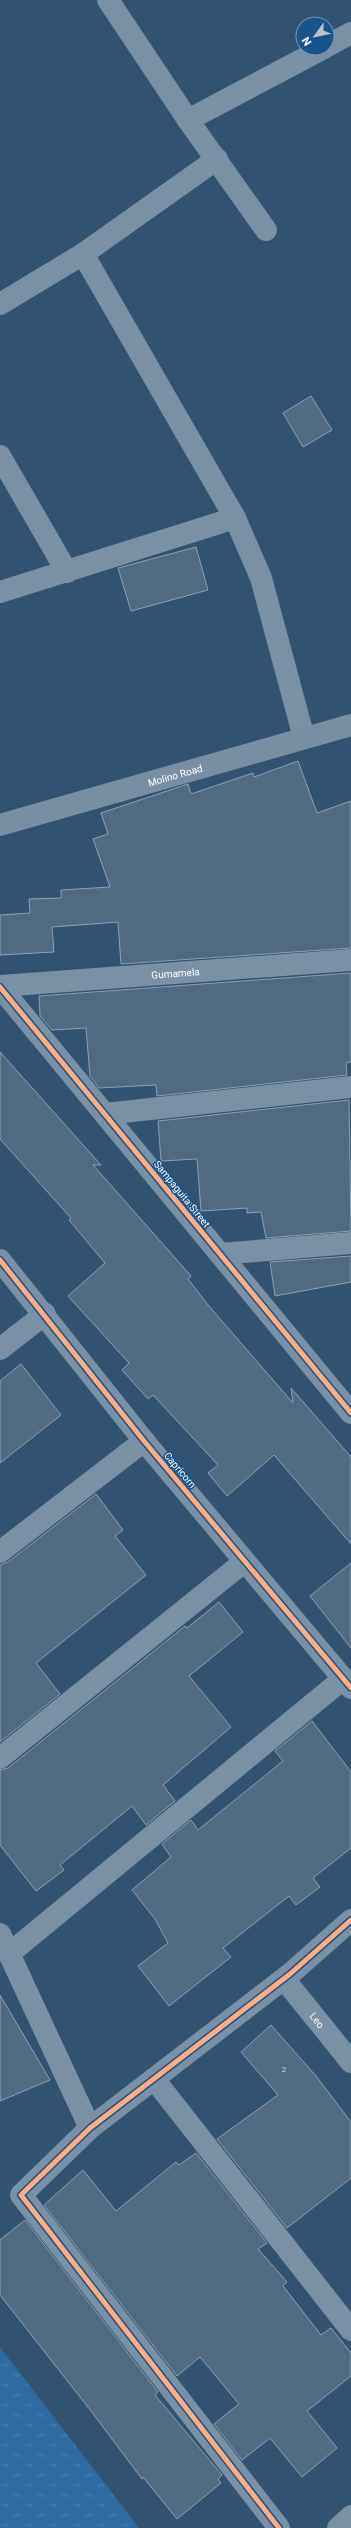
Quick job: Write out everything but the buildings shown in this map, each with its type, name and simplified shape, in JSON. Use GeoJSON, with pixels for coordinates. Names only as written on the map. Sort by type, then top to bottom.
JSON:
{"type":"FeatureCollection","features":[{"type":"Feature","properties":{"kind":"main road","name":"Molino Road"},"geometry":{"type":"LineString","coordinates":[[0,825],[351,725]]}},
{"type":"Feature","properties":{"kind":"street"},"geometry":{"type":"LineString","coordinates":[[108,0],[188,120],[266,230]]}},
{"type":"Feature","properties":{"kind":"street"},"geometry":{"type":"LineString","coordinates":[[188,120],[309,56]]}},
{"type":"Feature","properties":{"kind":"street"},"geometry":{"type":"LineString","coordinates":[[0,304],[83,254],[217,160]]}},
{"type":"Feature","properties":{"kind":"street"},"geometry":{"type":"LineString","coordinates":[[83,254],[235,518],[260,578],[304,738]]}},
{"type":"Feature","properties":{"kind":"street"},"geometry":{"type":"LineString","coordinates":[[0,456],[67,572]]}},
{"type":"Feature","properties":{"kind":"street"},"geometry":{"type":"LineString","coordinates":[[0,592],[235,518]]}},
{"type":"Feature","properties":{"kind":"street","name":"Gumamela"},"geometry":{"type":"LineString","coordinates":[[0,986],[351,960]]}},
{"type":"Feature","properties":{"kind":"street","name":"Sampaguita Street"},"geometry":{"type":"LineString","coordinates":[[0,986],[220,1254],[349,1408]]}},
{"type":"Feature","properties":{"kind":"street"},"geometry":{"type":"LineString","coordinates":[[105,1114],[351,1088]]}},
{"type":"Feature","properties":{"kind":"street"},"geometry":{"type":"LineString","coordinates":[[220,1254],[351,1243]]}},
{"type":"Feature","properties":{"kind":"street","name":"Capricorn"},"geometry":{"type":"LineString","coordinates":[[0,1260],[45,1314],[144,1442],[347,1683]]}},
{"type":"Feature","properties":{"kind":"street"},"geometry":{"type":"LineString","coordinates":[[0,1349],[45,1314]]}},
{"type":"Feature","properties":{"kind":"street"},"geometry":{"type":"LineString","coordinates":[[0,1552],[144,1442]]}},
{"type":"Feature","properties":{"kind":"street"},"geometry":{"type":"LineString","coordinates":[[0,1758],[244,1562]]}},
{"type":"Feature","properties":{"kind":"street"},"geometry":{"type":"LineString","coordinates":[[10,1953],[347,1683]]}},
{"type":"Feature","properties":{"kind":"street"},"geometry":{"type":"LineString","coordinates":[[279,2528],[21,2195],[90,2128],[284,1979],[351,1920]]}},
{"type":"Feature","properties":{"kind":"street"},"geometry":{"type":"LineString","coordinates":[[0,1934],[90,2128]]}},
{"type":"Feature","properties":{"kind":"street","name":"Leo"},"geometry":{"type":"LineString","coordinates":[[284,1979],[351,2062]]}},
{"type":"Feature","properties":{"kind":"street"},"geometry":{"type":"LineString","coordinates":[[154,2079],[351,2330]]}},
{"type":"Feature","properties":{"kind":"street"},"geometry":{"type":"LineString","coordinates":[[338,2528],[351,2516]]}},
{"type":"Feature","properties":{"kind":"green space"},"geometry":{"type":"Polygon","coordinates":[[[0,2347],[139,2528],[0,2528],[0,2347]]]}},
{"type":"Feature","properties":{"kind":"cycle path"},"geometry":{"type":"LineString","coordinates":[[0,987],[351,1413]]}},
{"type":"Feature","properties":{"kind":"cycle path"},"geometry":{"type":"LineString","coordinates":[[0,1260],[144,1441],[351,1688]]}},
{"type":"Feature","properties":{"kind":"cycle path"},"geometry":{"type":"LineString","coordinates":[[279,2528],[21,2195],[90,2128],[290,1974],[351,1920]]}}]}
